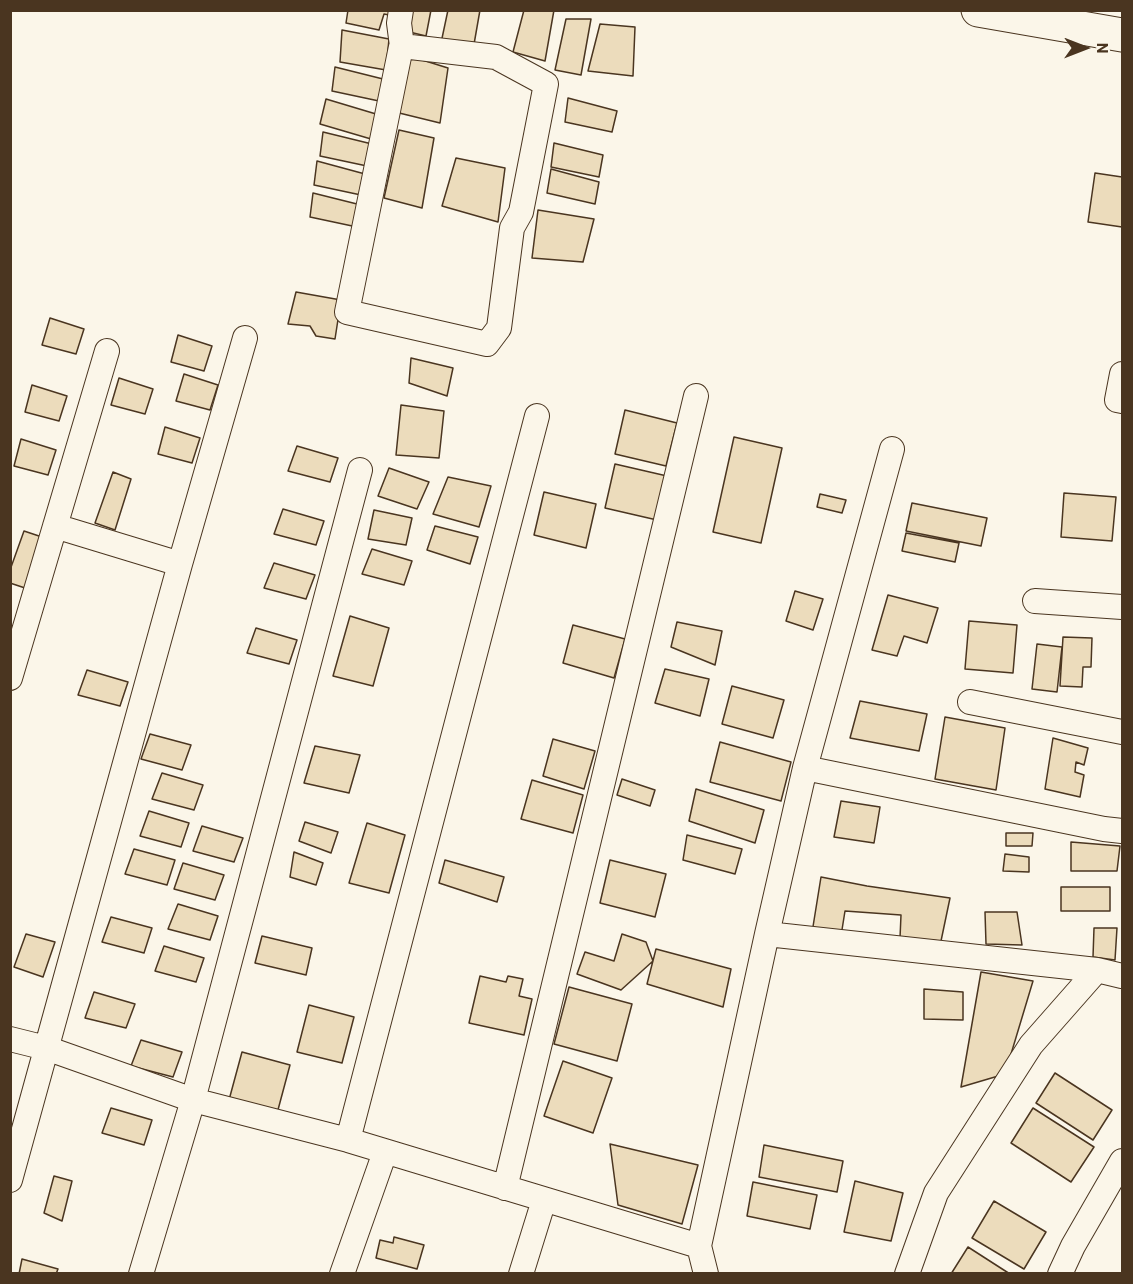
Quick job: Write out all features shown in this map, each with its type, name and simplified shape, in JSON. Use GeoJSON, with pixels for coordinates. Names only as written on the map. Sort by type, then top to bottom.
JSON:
{"type":"FeatureCollection","features":[{"type":"Feature","properties":{"kind":"main road"},"geometry":{"type":"LineString","coordinates":[[978,10],[1122,34]]}},
{"type":"Feature","properties":{"kind":"street"},"geometry":{"type":"LineString","coordinates":[[401,10],[399,23],[402,46],[496,57],[546,84],[521,212],[512,228],[498,328],[488,344],[347,312],[401,47]]}},
{"type":"Feature","properties":{"kind":"street"},"geometry":{"type":"LineString","coordinates":[[10,1180],[244,338]]}},
{"type":"Feature","properties":{"kind":"street"},"geometry":{"type":"LineString","coordinates":[[10,678],[107,351]]}},
{"type":"Feature","properties":{"kind":"street"},"geometry":{"type":"LineString","coordinates":[[1122,374],[1118,400],[1122,401]]}},
{"type":"Feature","properties":{"kind":"street"},"geometry":{"type":"LineString","coordinates":[[505,1188],[696,396]]}},
{"type":"Feature","properties":{"kind":"street"},"geometry":{"type":"LineString","coordinates":[[348,1140],[537,416]]}},
{"type":"Feature","properties":{"kind":"street"},"geometry":{"type":"LineString","coordinates":[[706,1274],[699,1246],[766,934],[805,768],[892,449]]}},
{"type":"Feature","properties":{"kind":"street"},"geometry":{"type":"LineString","coordinates":[[141,1274],[193,1100],[360,470]]}},
{"type":"Feature","properties":{"kind":"street"},"geometry":{"type":"LineString","coordinates":[[56,525],[180,564]]}},
{"type":"Feature","properties":{"kind":"street"},"geometry":{"type":"LineString","coordinates":[[1035,602],[1122,608]]}},
{"type":"Feature","properties":{"kind":"street"},"geometry":{"type":"LineString","coordinates":[[970,702],[1122,732]]}},
{"type":"Feature","properties":{"kind":"street"},"geometry":{"type":"LineString","coordinates":[[805,768],[1104,830],[1122,831]]}},
{"type":"Feature","properties":{"kind":"street"},"geometry":{"type":"LineString","coordinates":[[766,934],[1097,970],[1122,976]]}},
{"type":"Feature","properties":{"kind":"street"},"geometry":{"type":"LineString","coordinates":[[907,1274],[936,1193],[1031,1045],[1097,970]]}},
{"type":"Feature","properties":{"kind":"street"},"geometry":{"type":"LineString","coordinates":[[10,1039],[46,1048],[193,1100],[348,1140],[699,1246]]}},
{"type":"Feature","properties":{"kind":"street"},"geometry":{"type":"LineString","coordinates":[[342,1274],[385,1152]]}},
{"type":"Feature","properties":{"kind":"street"},"geometry":{"type":"LineString","coordinates":[[1060,1274],[1072,1246],[1122,1161]]}},
{"type":"Feature","properties":{"kind":"street"},"geometry":{"type":"LineString","coordinates":[[521,1274],[544,1200]]}},
{"type":"Feature","properties":{"kind":"building"},"geometry":{"type":"Polygon","coordinates":[[[348,10],[396,10],[394,16],[384,14],[379,30],[346,23],[348,10]]]}},
{"type":"Feature","properties":{"kind":"building"},"geometry":{"type":"Polygon","coordinates":[[[405,10],[431,10],[426,36],[401,30],[405,10]]]}},
{"type":"Feature","properties":{"kind":"building"},"geometry":{"type":"Polygon","coordinates":[[[448,10],[480,10],[473,50],[441,43],[448,10]]]}},
{"type":"Feature","properties":{"kind":"building"},"geometry":{"type":"Polygon","coordinates":[[[524,10],[554,10],[545,61],[513,52],[524,10]]]}},
{"type":"Feature","properties":{"kind":"building"},"geometry":{"type":"Polygon","coordinates":[[[566,19],[591,19],[581,75],[555,70],[566,19]]]}},
{"type":"Feature","properties":{"kind":"building"},"geometry":{"type":"Polygon","coordinates":[[[600,24],[635,27],[633,76],[588,71],[600,24]]]}},
{"type":"Feature","properties":{"kind":"building"},"geometry":{"type":"Polygon","coordinates":[[[342,30],[389,39],[386,70],[340,62],[342,30]]]}},
{"type":"Feature","properties":{"kind":"building"},"geometry":{"type":"Polygon","coordinates":[[[403,54],[448,68],[440,123],[391,111],[403,54]]]}},
{"type":"Feature","properties":{"kind":"building"},"geometry":{"type":"Polygon","coordinates":[[[335,67],[383,79],[379,101],[332,91],[335,67]]]}},
{"type":"Feature","properties":{"kind":"building"},"geometry":{"type":"Polygon","coordinates":[[[568,98],[617,111],[612,132],[565,122],[568,98]]]}},
{"type":"Feature","properties":{"kind":"building"},"geometry":{"type":"Polygon","coordinates":[[[326,99],[376,114],[371,139],[320,124],[326,99]]]}},
{"type":"Feature","properties":{"kind":"building"},"geometry":{"type":"Polygon","coordinates":[[[399,130],[434,138],[422,208],[384,198],[399,130]]]}},
{"type":"Feature","properties":{"kind":"building"},"geometry":{"type":"Polygon","coordinates":[[[323,132],[372,144],[367,166],[320,156],[323,132]]]}},
{"type":"Feature","properties":{"kind":"building"},"geometry":{"type":"Polygon","coordinates":[[[554,143],[603,155],[599,177],[551,167],[554,143]]]}},
{"type":"Feature","properties":{"kind":"building"},"geometry":{"type":"Polygon","coordinates":[[[456,158],[505,168],[498,222],[442,206],[456,158]]]}},
{"type":"Feature","properties":{"kind":"building"},"geometry":{"type":"Polygon","coordinates":[[[317,161],[365,174],[361,195],[314,185],[317,161]]]}},
{"type":"Feature","properties":{"kind":"building"},"geometry":{"type":"Polygon","coordinates":[[[551,169],[599,182],[595,204],[547,193],[551,169]]]}},
{"type":"Feature","properties":{"kind":"building"},"geometry":{"type":"Polygon","coordinates":[[[1095,173],[1122,177],[1122,227],[1088,222],[1095,173]]]}},
{"type":"Feature","properties":{"kind":"building"},"geometry":{"type":"Polygon","coordinates":[[[313,193],[361,205],[357,227],[310,217],[313,193]]]}},
{"type":"Feature","properties":{"kind":"building"},"geometry":{"type":"Polygon","coordinates":[[[538,210],[594,219],[583,262],[532,258],[538,210]]]}},
{"type":"Feature","properties":{"kind":"building"},"geometry":{"type":"Polygon","coordinates":[[[296,292],[341,300],[335,339],[316,336],[310,326],[288,324],[296,292]]]}},
{"type":"Feature","properties":{"kind":"building"},"geometry":{"type":"Polygon","coordinates":[[[50,318],[84,329],[76,354],[42,345],[50,318]]]}},
{"type":"Feature","properties":{"kind":"building"},"geometry":{"type":"Polygon","coordinates":[[[178,335],[212,346],[204,371],[171,362],[178,335]]]}},
{"type":"Feature","properties":{"kind":"building"},"geometry":{"type":"Polygon","coordinates":[[[411,358],[453,368],[447,396],[409,383],[411,358]]]}},
{"type":"Feature","properties":{"kind":"building"},"geometry":{"type":"Polygon","coordinates":[[[184,374],[218,385],[210,410],[176,401],[184,374]]]}},
{"type":"Feature","properties":{"kind":"building"},"geometry":{"type":"Polygon","coordinates":[[[119,378],[153,389],[145,414],[111,405],[119,378]]]}},
{"type":"Feature","properties":{"kind":"building"},"geometry":{"type":"Polygon","coordinates":[[[32,385],[67,396],[59,421],[25,412],[32,385]]]}},
{"type":"Feature","properties":{"kind":"building"},"geometry":{"type":"Polygon","coordinates":[[[401,405],[444,411],[439,458],[396,455],[401,405]]]}},
{"type":"Feature","properties":{"kind":"building"},"geometry":{"type":"Polygon","coordinates":[[[625,410],[677,423],[666,466],[615,454],[625,410]]]}},
{"type":"Feature","properties":{"kind":"building"},"geometry":{"type":"Polygon","coordinates":[[[165,427],[200,438],[192,463],[158,454],[165,427]]]}},
{"type":"Feature","properties":{"kind":"building"},"geometry":{"type":"Polygon","coordinates":[[[734,437],[782,448],[761,543],[713,532],[734,437]]]}},
{"type":"Feature","properties":{"kind":"building"},"geometry":{"type":"Polygon","coordinates":[[[21,439],[56,450],[48,475],[14,466],[21,439]]]}},
{"type":"Feature","properties":{"kind":"building"},"geometry":{"type":"Polygon","coordinates":[[[297,446],[338,458],[330,482],[288,471],[297,446]]]}},
{"type":"Feature","properties":{"kind":"building"},"geometry":{"type":"Polygon","coordinates":[[[615,464],[667,476],[657,520],[605,508],[615,464]]]}},
{"type":"Feature","properties":{"kind":"building"},"geometry":{"type":"Polygon","coordinates":[[[389,468],[429,482],[417,509],[378,496],[389,468]]]}},
{"type":"Feature","properties":{"kind":"building"},"geometry":{"type":"Polygon","coordinates":[[[113,472],[131,479],[115,530],[95,523],[113,472]]]}},
{"type":"Feature","properties":{"kind":"building"},"geometry":{"type":"Polygon","coordinates":[[[448,477],[491,486],[479,527],[433,514],[448,477]]]}},
{"type":"Feature","properties":{"kind":"building"},"geometry":{"type":"Polygon","coordinates":[[[544,492],[596,504],[586,548],[534,535],[544,492]]]}},
{"type":"Feature","properties":{"kind":"building"},"geometry":{"type":"Polygon","coordinates":[[[1064,493],[1116,497],[1112,541],[1061,537],[1064,493]]]}},
{"type":"Feature","properties":{"kind":"building"},"geometry":{"type":"Polygon","coordinates":[[[820,494],[846,500],[842,513],[817,507],[820,494]]]}},
{"type":"Feature","properties":{"kind":"building"},"geometry":{"type":"Polygon","coordinates":[[[912,503],[987,518],[981,546],[906,531],[912,503]]]}},
{"type":"Feature","properties":{"kind":"building"},"geometry":{"type":"Polygon","coordinates":[[[283,509],[324,521],[316,545],[274,534],[283,509]]]}},
{"type":"Feature","properties":{"kind":"building"},"geometry":{"type":"Polygon","coordinates":[[[374,510],[412,518],[406,545],[368,539],[374,510]]]}},
{"type":"Feature","properties":{"kind":"building"},"geometry":{"type":"Polygon","coordinates":[[[435,526],[478,537],[470,564],[427,550],[435,526]]]}},
{"type":"Feature","properties":{"kind":"building"},"geometry":{"type":"Polygon","coordinates":[[[24,531],[42,537],[25,588],[10,583],[10,570],[24,531]]]}},
{"type":"Feature","properties":{"kind":"building"},"geometry":{"type":"Polygon","coordinates":[[[906,533],[959,543],[955,562],[902,551],[906,533]]]}},
{"type":"Feature","properties":{"kind":"building"},"geometry":{"type":"Polygon","coordinates":[[[372,549],[412,561],[404,585],[362,574],[372,549]]]}},
{"type":"Feature","properties":{"kind":"building"},"geometry":{"type":"Polygon","coordinates":[[[274,563],[315,575],[306,599],[264,588],[274,563]]]}},
{"type":"Feature","properties":{"kind":"building"},"geometry":{"type":"Polygon","coordinates":[[[795,591],[823,599],[813,630],[786,621],[795,591]]]}},
{"type":"Feature","properties":{"kind":"building"},"geometry":{"type":"Polygon","coordinates":[[[888,595],[938,608],[927,643],[904,636],[897,656],[872,650],[888,595]]]}},
{"type":"Feature","properties":{"kind":"building"},"geometry":{"type":"Polygon","coordinates":[[[350,616],[389,628],[373,686],[333,676],[350,616]]]}},
{"type":"Feature","properties":{"kind":"building"},"geometry":{"type":"Polygon","coordinates":[[[969,621],[1017,625],[1013,673],[965,669],[969,621]]]}},
{"type":"Feature","properties":{"kind":"building"},"geometry":{"type":"Polygon","coordinates":[[[677,622],[722,631],[715,665],[671,647],[677,622]]]}},
{"type":"Feature","properties":{"kind":"building"},"geometry":{"type":"Polygon","coordinates":[[[573,625],[625,639],[614,678],[563,663],[573,625]]]}},
{"type":"Feature","properties":{"kind":"building"},"geometry":{"type":"Polygon","coordinates":[[[256,628],[297,640],[289,664],[247,653],[256,628]]]}},
{"type":"Feature","properties":{"kind":"building"},"geometry":{"type":"Polygon","coordinates":[[[1063,637],[1092,638],[1091,667],[1083,667],[1082,687],[1060,686],[1063,637]]]}},
{"type":"Feature","properties":{"kind":"building"},"geometry":{"type":"Polygon","coordinates":[[[1037,644],[1062,647],[1057,692],[1032,689],[1037,644]]]}},
{"type":"Feature","properties":{"kind":"building"},"geometry":{"type":"Polygon","coordinates":[[[665,669],[709,679],[700,716],[655,703],[665,669]]]}},
{"type":"Feature","properties":{"kind":"building"},"geometry":{"type":"Polygon","coordinates":[[[87,670],[128,682],[120,706],[78,695],[87,670]]]}},
{"type":"Feature","properties":{"kind":"building"},"geometry":{"type":"Polygon","coordinates":[[[732,686],[784,700],[773,738],[722,724],[732,686]]]}},
{"type":"Feature","properties":{"kind":"building"},"geometry":{"type":"Polygon","coordinates":[[[860,701],[927,714],[919,751],[850,738],[860,701]]]}},
{"type":"Feature","properties":{"kind":"building"},"geometry":{"type":"Polygon","coordinates":[[[945,717],[1005,728],[996,790],[935,779],[945,717]]]}},
{"type":"Feature","properties":{"kind":"building"},"geometry":{"type":"Polygon","coordinates":[[[150,734],[191,745],[182,770],[141,759],[150,734]]]}},
{"type":"Feature","properties":{"kind":"building"},"geometry":{"type":"Polygon","coordinates":[[[1053,738],[1088,748],[1084,765],[1076,762],[1075,772],[1084,775],[1080,797],[1045,789],[1053,738]]]}},
{"type":"Feature","properties":{"kind":"building"},"geometry":{"type":"Polygon","coordinates":[[[553,739],[595,751],[584,789],[543,776],[553,739]]]}},
{"type":"Feature","properties":{"kind":"building"},"geometry":{"type":"Polygon","coordinates":[[[720,742],[791,762],[781,801],[710,782],[720,742]]]}},
{"type":"Feature","properties":{"kind":"building"},"geometry":{"type":"Polygon","coordinates":[[[315,746],[360,755],[349,793],[304,783],[315,746]]]}},
{"type":"Feature","properties":{"kind":"building"},"geometry":{"type":"Polygon","coordinates":[[[162,773],[203,785],[194,810],[152,799],[162,773]]]}},
{"type":"Feature","properties":{"kind":"building"},"geometry":{"type":"Polygon","coordinates":[[[622,779],[655,790],[650,806],[617,795],[622,779]]]}},
{"type":"Feature","properties":{"kind":"building"},"geometry":{"type":"Polygon","coordinates":[[[532,780],[583,795],[573,833],[521,819],[532,780]]]}},
{"type":"Feature","properties":{"kind":"building"},"geometry":{"type":"Polygon","coordinates":[[[696,789],[764,810],[755,843],[689,821],[696,789]]]}},
{"type":"Feature","properties":{"kind":"building"},"geometry":{"type":"Polygon","coordinates":[[[841,801],[880,807],[874,843],[834,837],[841,801]]]}},
{"type":"Feature","properties":{"kind":"building"},"geometry":{"type":"Polygon","coordinates":[[[149,811],[189,823],[181,847],[140,836],[149,811]]]}},
{"type":"Feature","properties":{"kind":"building"},"geometry":{"type":"Polygon","coordinates":[[[305,822],[338,832],[331,853],[299,841],[305,822]]]}},
{"type":"Feature","properties":{"kind":"building"},"geometry":{"type":"Polygon","coordinates":[[[367,823],[405,835],[389,893],[349,883],[367,823]]]}},
{"type":"Feature","properties":{"kind":"building"},"geometry":{"type":"Polygon","coordinates":[[[202,826],[243,838],[234,862],[193,851],[202,826]]]}},
{"type":"Feature","properties":{"kind":"building"},"geometry":{"type":"Polygon","coordinates":[[[1006,833],[1033,833],[1032,846],[1006,846],[1006,833]]]}},
{"type":"Feature","properties":{"kind":"building"},"geometry":{"type":"Polygon","coordinates":[[[687,835],[742,849],[735,874],[683,860],[687,835]]]}},
{"type":"Feature","properties":{"kind":"building"},"geometry":{"type":"Polygon","coordinates":[[[1071,842],[1120,846],[1117,871],[1071,871],[1071,842]]]}},
{"type":"Feature","properties":{"kind":"building"},"geometry":{"type":"Polygon","coordinates":[[[134,849],[175,860],[167,885],[125,874],[134,849]]]}},
{"type":"Feature","properties":{"kind":"building"},"geometry":{"type":"Polygon","coordinates":[[[294,852],[323,863],[316,885],[290,877],[294,852]]]}},
{"type":"Feature","properties":{"kind":"building"},"geometry":{"type":"Polygon","coordinates":[[[1005,854],[1029,857],[1029,872],[1003,871],[1005,854]]]}},
{"type":"Feature","properties":{"kind":"building"},"geometry":{"type":"Polygon","coordinates":[[[445,860],[504,877],[497,902],[439,883],[445,860]]]}},
{"type":"Feature","properties":{"kind":"building"},"geometry":{"type":"Polygon","coordinates":[[[610,860],[666,874],[655,917],[600,903],[610,860]]]}},
{"type":"Feature","properties":{"kind":"building"},"geometry":{"type":"Polygon","coordinates":[[[183,863],[224,875],[215,900],[174,889],[183,863]]]}},
{"type":"Feature","properties":{"kind":"building"},"geometry":{"type":"Polygon","coordinates":[[[821,877],[950,898],[941,941],[900,938],[901,915],[845,911],[841,936],[811,939],[821,877]]]}},
{"type":"Feature","properties":{"kind":"building"},"geometry":{"type":"Polygon","coordinates":[[[1061,887],[1110,887],[1110,911],[1061,911],[1061,887]]]}},
{"type":"Feature","properties":{"kind":"building"},"geometry":{"type":"Polygon","coordinates":[[[178,904],[218,916],[210,940],[168,929],[178,904]]]}},
{"type":"Feature","properties":{"kind":"building"},"geometry":{"type":"Polygon","coordinates":[[[985,912],[1017,912],[1022,945],[986,944],[985,912]]]}},
{"type":"Feature","properties":{"kind":"building"},"geometry":{"type":"Polygon","coordinates":[[[111,917],[152,928],[144,953],[102,942],[111,917]]]}},
{"type":"Feature","properties":{"kind":"building"},"geometry":{"type":"Polygon","coordinates":[[[1094,928],[1117,928],[1115,960],[1093,957],[1094,928]]]}},
{"type":"Feature","properties":{"kind":"building"},"geometry":{"type":"Polygon","coordinates":[[[26,934],[55,942],[43,977],[14,967],[26,934]]]}},
{"type":"Feature","properties":{"kind":"building"},"geometry":{"type":"Polygon","coordinates":[[[622,934],[646,942],[653,961],[621,990],[577,974],[585,952],[614,961],[622,934]]]}},
{"type":"Feature","properties":{"kind":"building"},"geometry":{"type":"Polygon","coordinates":[[[262,936],[312,948],[306,975],[255,963],[262,936]]]}},
{"type":"Feature","properties":{"kind":"building"},"geometry":{"type":"Polygon","coordinates":[[[164,946],[204,958],[196,982],[155,971],[164,946]]]}},
{"type":"Feature","properties":{"kind":"building"},"geometry":{"type":"Polygon","coordinates":[[[656,949],[731,969],[723,1007],[647,984],[656,949]]]}},
{"type":"Feature","properties":{"kind":"building"},"geometry":{"type":"Polygon","coordinates":[[[981,972],[1033,981],[1005,1074],[961,1087],[981,972]]]}},
{"type":"Feature","properties":{"kind":"building"},"geometry":{"type":"Polygon","coordinates":[[[480,976],[506,982],[508,976],[523,979],[519,996],[532,999],[524,1035],[469,1023],[480,976]]]}},
{"type":"Feature","properties":{"kind":"building"},"geometry":{"type":"Polygon","coordinates":[[[569,987],[632,1004],[617,1061],[554,1044],[569,987]]]}},
{"type":"Feature","properties":{"kind":"building"},"geometry":{"type":"Polygon","coordinates":[[[924,989],[963,992],[963,1020],[924,1019],[924,989]]]}},
{"type":"Feature","properties":{"kind":"building"},"geometry":{"type":"Polygon","coordinates":[[[94,992],[135,1004],[126,1028],[85,1018],[94,992]]]}},
{"type":"Feature","properties":{"kind":"building"},"geometry":{"type":"Polygon","coordinates":[[[309,1005],[354,1017],[342,1063],[297,1052],[309,1005]]]}},
{"type":"Feature","properties":{"kind":"building"},"geometry":{"type":"Polygon","coordinates":[[[141,1040],[182,1052],[173,1077],[131,1066],[141,1040]]]}},
{"type":"Feature","properties":{"kind":"building"},"geometry":{"type":"Polygon","coordinates":[[[242,1052],[290,1065],[275,1121],[229,1100],[242,1052]]]}},
{"type":"Feature","properties":{"kind":"building"},"geometry":{"type":"Polygon","coordinates":[[[563,1061],[612,1078],[593,1133],[544,1116],[563,1061]]]}},
{"type":"Feature","properties":{"kind":"building"},"geometry":{"type":"Polygon","coordinates":[[[1055,1073],[1112,1110],[1093,1140],[1036,1103],[1055,1073]]]}},
{"type":"Feature","properties":{"kind":"building"},"geometry":{"type":"Polygon","coordinates":[[[111,1108],[152,1120],[144,1145],[102,1133],[111,1108]]]}},
{"type":"Feature","properties":{"kind":"building"},"geometry":{"type":"Polygon","coordinates":[[[1033,1108],[1094,1147],[1071,1182],[1011,1143],[1033,1108]]]}},
{"type":"Feature","properties":{"kind":"building"},"geometry":{"type":"Polygon","coordinates":[[[610,1144],[698,1165],[682,1224],[618,1205],[610,1144]]]}},
{"type":"Feature","properties":{"kind":"building"},"geometry":{"type":"Polygon","coordinates":[[[764,1145],[843,1161],[837,1192],[759,1177],[764,1145]]]}},
{"type":"Feature","properties":{"kind":"building"},"geometry":{"type":"Polygon","coordinates":[[[54,1176],[72,1181],[62,1221],[44,1213],[54,1176]]]}},
{"type":"Feature","properties":{"kind":"building"},"geometry":{"type":"Polygon","coordinates":[[[855,1181],[903,1193],[891,1241],[844,1232],[855,1181]]]}},
{"type":"Feature","properties":{"kind":"building"},"geometry":{"type":"Polygon","coordinates":[[[753,1182],[817,1195],[810,1229],[747,1216],[753,1182]]]}},
{"type":"Feature","properties":{"kind":"building"},"geometry":{"type":"Polygon","coordinates":[[[994,1201],[1046,1232],[1024,1269],[972,1238],[994,1201]]]}},
{"type":"Feature","properties":{"kind":"building"},"geometry":{"type":"Polygon","coordinates":[[[394,1237],[424,1245],[417,1269],[376,1258],[380,1240],[393,1243],[394,1237]]]}},
{"type":"Feature","properties":{"kind":"building"},"geometry":{"type":"Polygon","coordinates":[[[968,1247],[1010,1274],[951,1274],[968,1247]]]}},
{"type":"Feature","properties":{"kind":"building"},"geometry":{"type":"Polygon","coordinates":[[[22,1259],[58,1269],[56,1274],[19,1274],[22,1259]]]}}]}
